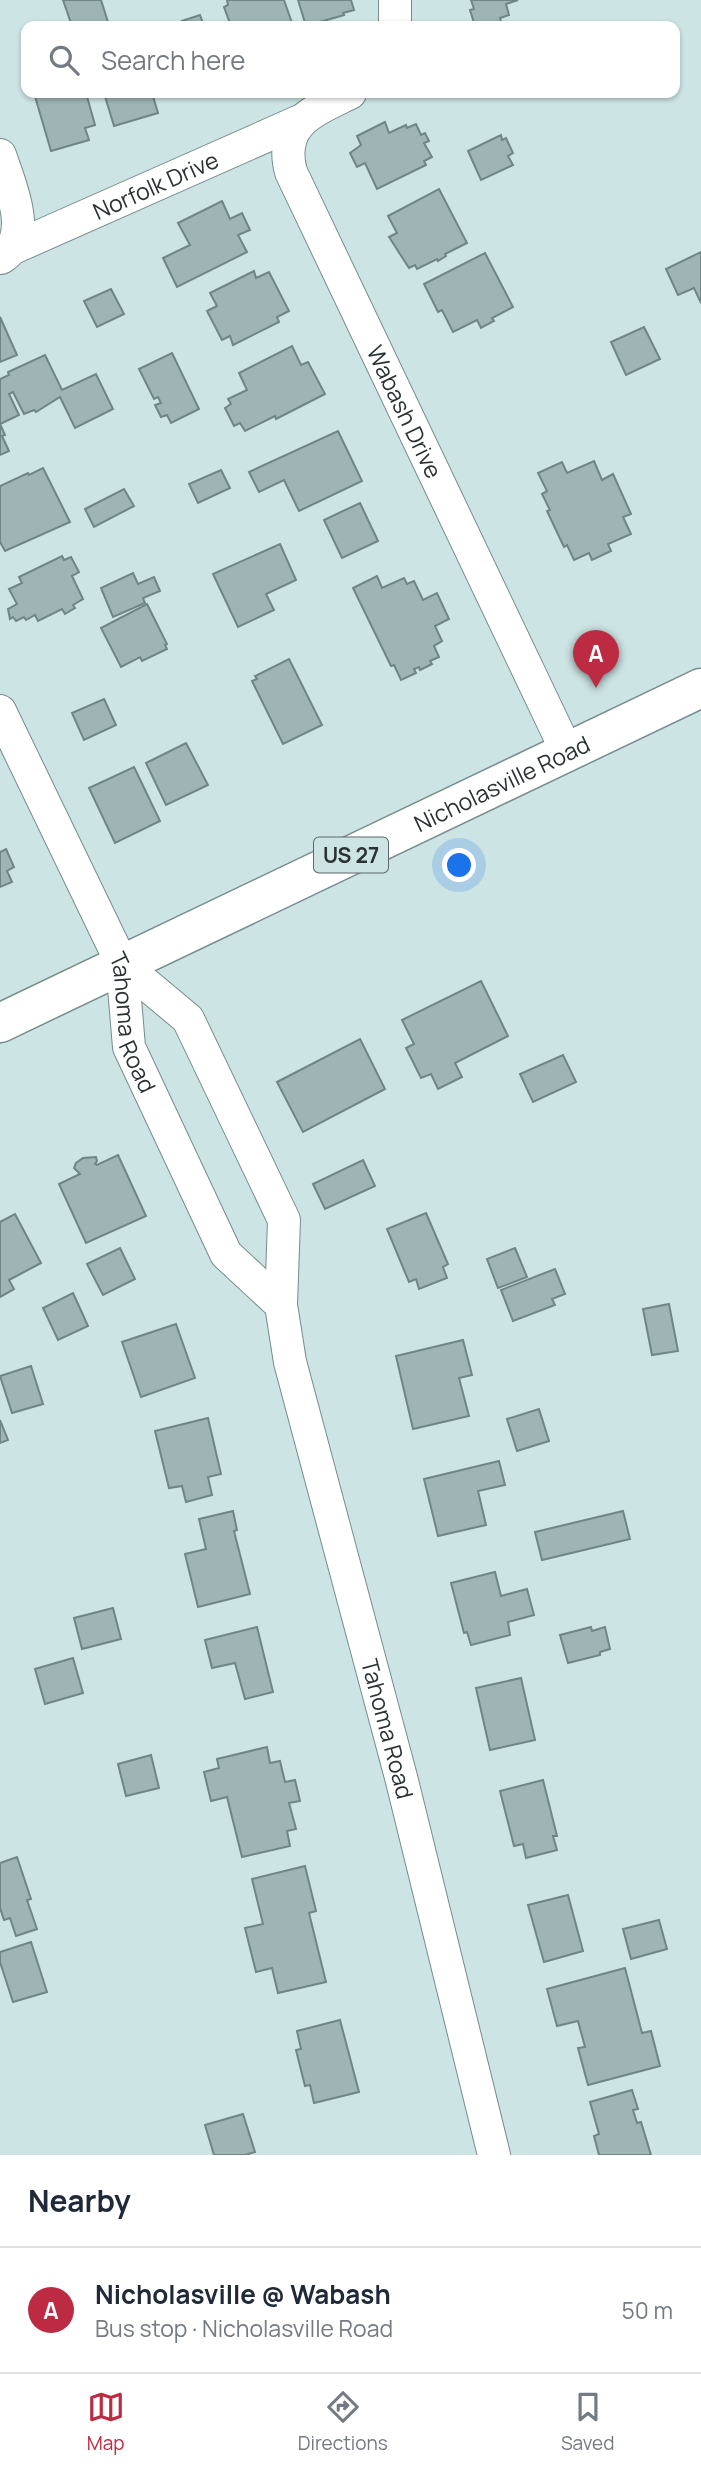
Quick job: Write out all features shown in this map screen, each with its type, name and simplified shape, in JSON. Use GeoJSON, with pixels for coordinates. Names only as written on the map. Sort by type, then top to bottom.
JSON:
{"type":"FeatureCollection","features":[{"type":"Feature","properties":{"kind":"main road","name":"Nicholasville Road"},"geometry":{"type":"LineString","coordinates":[[0,1023],[701,688]]}},
{"type":"Feature","properties":{"kind":"street"},"geometry":{"type":"LineString","coordinates":[[395,0],[395,21]]}},
{"type":"Feature","properties":{"kind":"street"},"geometry":{"type":"LineString","coordinates":[[300,121],[313,111],[340,98]]}},
{"type":"Feature","properties":{"kind":"street","name":"Norfolk Drive"},"geometry":{"type":"LineString","coordinates":[[6,254],[300,121]]}},
{"type":"Feature","properties":{"kind":"street","name":"Wabash Drive"},"geometry":{"type":"LineString","coordinates":[[300,121],[288,145],[287,157],[291,172],[567,752]]}},
{"type":"Feature","properties":{"kind":"street"},"geometry":{"type":"LineString","coordinates":[[0,155],[18,220],[6,254]]}},
{"type":"Feature","properties":{"kind":"street"},"geometry":{"type":"LineString","coordinates":[[0,711],[122,964]]}},
{"type":"Feature","properties":{"kind":"street","name":"Tahoma Road"},"geometry":{"type":"LineString","coordinates":[[122,964],[129,1047],[134,1059],[226,1254],[281,1305]]}},
{"type":"Feature","properties":{"kind":"street","name":"Tahoma Road"},"geometry":{"type":"LineString","coordinates":[[122,964],[188,1019],[284,1220],[281,1305],[290,1362],[402,1782],[494,2155]]}},
{"type":"Feature","properties":{"kind":"building"},"geometry":{"type":"Polygon","coordinates":[[[63,0],[101,0],[108,21],[70,21],[63,0]]]}},
{"type":"Feature","properties":{"kind":"building"},"geometry":{"type":"Polygon","coordinates":[[[227,0],[284,0],[291,21],[229,21],[224,7],[228,5],[227,0]]]}},
{"type":"Feature","properties":{"kind":"building"},"geometry":{"type":"Polygon","coordinates":[[[298,0],[351,0],[354,10],[343,13],[344,15],[323,21],[304,21],[298,0]]]}},
{"type":"Feature","properties":{"kind":"building"},"geometry":{"type":"Polygon","coordinates":[[[471,0],[518,0],[506,4],[509,15],[500,18],[501,21],[473,21],[470,10],[474,9],[471,0]]]}},
{"type":"Feature","properties":{"kind":"building"},"geometry":{"type":"Polygon","coordinates":[[[200,15],[202,21],[182,21],[200,15]]]}},
{"type":"Feature","properties":{"kind":"building"},"geometry":{"type":"Polygon","coordinates":[[[35,98],[87,98],[95,125],[85,128],[89,140],[51,151],[35,98]]]}},
{"type":"Feature","properties":{"kind":"building"},"geometry":{"type":"Polygon","coordinates":[[[106,98],[154,98],[158,113],[114,126],[106,98]]]}},
{"type":"Feature","properties":{"kind":"building"},"geometry":{"type":"Polygon","coordinates":[[[385,122],[389,133],[406,125],[407,128],[416,124],[421,135],[425,133],[429,141],[424,143],[432,157],[424,161],[426,165],[377,189],[365,163],[357,167],[350,153],[361,145],[357,136],[385,122]]]}},
{"type":"Feature","properties":{"kind":"building"},"geometry":{"type":"Polygon","coordinates":[[[501,135],[502,140],[506,138],[513,153],[508,156],[513,165],[481,180],[468,151],[501,135]]]}},
{"type":"Feature","properties":{"kind":"building"},"geometry":{"type":"Polygon","coordinates":[[[439,189],[467,243],[445,254],[446,256],[438,261],[437,259],[417,269],[415,265],[409,268],[389,237],[397,233],[388,216],[439,189]]]}},
{"type":"Feature","properties":{"kind":"building"},"geometry":{"type":"Polygon","coordinates":[[[222,201],[230,219],[242,213],[250,230],[238,235],[247,252],[177,287],[163,258],[190,245],[178,223],[222,201]]]}},
{"type":"Feature","properties":{"kind":"building"},"geometry":{"type":"Polygon","coordinates":[[[701,252],[701,303],[694,288],[678,295],[666,269],[701,252]]]}},
{"type":"Feature","properties":{"kind":"building"},"geometry":{"type":"Polygon","coordinates":[[[485,253],[513,307],[492,318],[494,321],[481,328],[477,320],[453,332],[442,310],[438,312],[424,284],[485,253]]]}},
{"type":"Feature","properties":{"kind":"building"},"geometry":{"type":"Polygon","coordinates":[[[254,271],[256,278],[269,272],[289,311],[277,317],[279,322],[233,345],[230,336],[222,340],[207,311],[217,306],[210,293],[254,271]]]}},
{"type":"Feature","properties":{"kind":"building"},"geometry":{"type":"Polygon","coordinates":[[[111,289],[124,314],[97,327],[84,301],[111,289]]]}},
{"type":"Feature","properties":{"kind":"building"},"geometry":{"type":"Polygon","coordinates":[[[0,317],[17,355],[0,362],[0,317]]]}},
{"type":"Feature","properties":{"kind":"building"},"geometry":{"type":"Polygon","coordinates":[[[644,327],[660,359],[626,375],[611,342],[644,327]]]}},
{"type":"Feature","properties":{"kind":"building"},"geometry":{"type":"Polygon","coordinates":[[[292,346],[301,365],[308,362],[325,394],[276,419],[275,416],[245,431],[240,423],[234,426],[225,408],[231,404],[228,399],[247,390],[239,373],[292,346]]]}},
{"type":"Feature","properties":{"kind":"building"},"geometry":{"type":"Polygon","coordinates":[[[172,353],[199,409],[171,423],[167,415],[161,417],[155,405],[161,403],[158,397],[154,399],[139,369],[172,353]]]}},
{"type":"Feature","properties":{"kind":"building"},"geometry":{"type":"Polygon","coordinates":[[[45,355],[62,390],[96,374],[113,409],[75,428],[60,397],[36,412],[34,410],[24,414],[13,392],[9,394],[19,415],[0,424],[0,379],[9,375],[8,372],[45,355]]]}},
{"type":"Feature","properties":{"kind":"building"},"geometry":{"type":"Polygon","coordinates":[[[0,424],[9,451],[0,455],[0,424]]]}},
{"type":"Feature","properties":{"kind":"building"},"geometry":{"type":"Polygon","coordinates":[[[338,431],[362,481],[299,511],[284,480],[259,492],[249,472],[338,431]]]}},
{"type":"Feature","properties":{"kind":"building"},"geometry":{"type":"Polygon","coordinates":[[[594,461],[602,480],[613,474],[631,514],[623,517],[631,534],[608,544],[611,551],[592,560],[589,553],[574,560],[567,545],[564,547],[547,511],[550,510],[542,494],[547,491],[538,473],[562,462],[567,473],[594,461]]]}},
{"type":"Feature","properties":{"kind":"building"},"geometry":{"type":"Polygon","coordinates":[[[43,468],[70,522],[5,551],[0,542],[0,486],[43,468]]]}},
{"type":"Feature","properties":{"kind":"building"},"geometry":{"type":"Polygon","coordinates":[[[221,470],[230,488],[198,503],[189,484],[221,470]]]}},
{"type":"Feature","properties":{"kind":"building"},"geometry":{"type":"Polygon","coordinates":[[[124,489],[134,506],[94,527],[85,509],[124,489]]]}},
{"type":"Feature","properties":{"kind":"building"},"geometry":{"type":"Polygon","coordinates":[[[360,503],[378,541],[342,558],[324,520],[360,503]]]}},
{"type":"Feature","properties":{"kind":"building"},"geometry":{"type":"Polygon","coordinates":[[[280,544],[296,580],[266,594],[274,610],[238,627],[213,574],[280,544]]]}},
{"type":"Feature","properties":{"kind":"building"},"geometry":{"type":"Polygon","coordinates":[[[62,556],[64,560],[71,557],[79,572],[72,576],[83,599],[65,614],[62,609],[38,621],[35,615],[26,620],[24,617],[16,621],[13,617],[10,619],[8,609],[17,604],[9,589],[22,583],[19,577],[62,556]]]}},
{"type":"Feature","properties":{"kind":"building"},"geometry":{"type":"Polygon","coordinates":[[[133,573],[138,584],[154,577],[160,591],[143,598],[145,603],[113,617],[101,588],[133,573]]]}},
{"type":"Feature","properties":{"kind":"building"},"geometry":{"type":"Polygon","coordinates":[[[377,576],[382,588],[404,578],[407,584],[414,581],[423,600],[437,593],[449,619],[435,626],[442,641],[434,646],[439,657],[420,670],[419,667],[414,669],[416,673],[401,680],[394,665],[391,666],[353,588],[377,576]]]}},
{"type":"Feature","properties":{"kind":"building"},"geometry":{"type":"Polygon","coordinates":[[[147,604],[167,649],[142,661],[140,657],[121,667],[101,628],[147,604]]]}},
{"type":"Feature","properties":{"kind":"building"},"geometry":{"type":"Polygon","coordinates":[[[289,659],[322,725],[283,744],[252,681],[257,679],[255,676],[289,659]]]}},
{"type":"Feature","properties":{"kind":"building"},"geometry":{"type":"Polygon","coordinates":[[[104,699],[116,725],[84,740],[72,713],[104,699]]]}},
{"type":"Feature","properties":{"kind":"building"},"geometry":{"type":"Polygon","coordinates":[[[186,743],[208,785],[166,805],[146,763],[186,743]]]}},
{"type":"Feature","properties":{"kind":"building"},"geometry":{"type":"Polygon","coordinates":[[[134,767],[160,821],[115,843],[89,788],[134,767]]]}},
{"type":"Feature","properties":{"kind":"building"},"geometry":{"type":"Polygon","coordinates":[[[6,849],[14,867],[7,871],[12,882],[0,887],[0,852],[6,849]]]}},
{"type":"Feature","properties":{"kind":"building"},"geometry":{"type":"Polygon","coordinates":[[[481,981],[508,1036],[455,1063],[462,1077],[438,1089],[431,1074],[421,1078],[406,1048],[414,1044],[402,1020],[481,981]]]}},
{"type":"Feature","properties":{"kind":"building"},"geometry":{"type":"Polygon","coordinates":[[[360,1039],[385,1089],[303,1132],[277,1082],[360,1039]]]}},
{"type":"Feature","properties":{"kind":"building"},"geometry":{"type":"Polygon","coordinates":[[[563,1055],[576,1082],[533,1102],[520,1074],[563,1055]]]}},
{"type":"Feature","properties":{"kind":"building"},"geometry":{"type":"Polygon","coordinates":[[[118,1155],[146,1216],[86,1243],[59,1184],[80,1174],[74,1168],[83,1158],[96,1157],[97,1165],[118,1155]]]}},
{"type":"Feature","properties":{"kind":"building"},"geometry":{"type":"Polygon","coordinates":[[[363,1160],[375,1186],[325,1209],[313,1184],[363,1160]]]}},
{"type":"Feature","properties":{"kind":"building"},"geometry":{"type":"Polygon","coordinates":[[[426,1213],[448,1264],[443,1267],[447,1278],[419,1289],[416,1279],[409,1282],[387,1229],[426,1213]]]}},
{"type":"Feature","properties":{"kind":"building"},"geometry":{"type":"Polygon","coordinates":[[[15,1214],[41,1263],[9,1280],[14,1289],[0,1297],[0,1222],[15,1214]]]}},
{"type":"Feature","properties":{"kind":"building"},"geometry":{"type":"Polygon","coordinates":[[[120,1248],[135,1279],[103,1295],[87,1264],[120,1248]]]}},
{"type":"Feature","properties":{"kind":"building"},"geometry":{"type":"Polygon","coordinates":[[[515,1248],[527,1277],[498,1288],[487,1259],[515,1248]]]}},
{"type":"Feature","properties":{"kind":"building"},"geometry":{"type":"Polygon","coordinates":[[[555,1269],[565,1294],[552,1299],[555,1305],[513,1321],[501,1290],[555,1269]]]}},
{"type":"Feature","properties":{"kind":"building"},"geometry":{"type":"Polygon","coordinates":[[[73,1293],[88,1326],[58,1340],[43,1308],[73,1293]]]}},
{"type":"Feature","properties":{"kind":"building"},"geometry":{"type":"Polygon","coordinates":[[[669,1304],[678,1351],[652,1355],[643,1309],[669,1304]]]}},
{"type":"Feature","properties":{"kind":"building"},"geometry":{"type":"Polygon","coordinates":[[[176,1324],[195,1378],[141,1397],[122,1342],[176,1324]]]}},
{"type":"Feature","properties":{"kind":"building"},"geometry":{"type":"Polygon","coordinates":[[[463,1340],[472,1375],[459,1378],[469,1416],[413,1429],[396,1356],[463,1340]]]}},
{"type":"Feature","properties":{"kind":"building"},"geometry":{"type":"Polygon","coordinates":[[[31,1366],[43,1404],[12,1413],[0,1376],[31,1366]]]}},
{"type":"Feature","properties":{"kind":"building"},"geometry":{"type":"Polygon","coordinates":[[[539,1409],[549,1441],[517,1451],[507,1419],[539,1409]]]}},
{"type":"Feature","properties":{"kind":"building"},"geometry":{"type":"Polygon","coordinates":[[[208,1418],[221,1474],[208,1477],[212,1495],[186,1502],[182,1486],[169,1488],[155,1431],[208,1418]]]}},
{"type":"Feature","properties":{"kind":"building"},"geometry":{"type":"Polygon","coordinates":[[[0,1420],[8,1440],[0,1443],[0,1420]]]}},
{"type":"Feature","properties":{"kind":"building"},"geometry":{"type":"Polygon","coordinates":[[[499,1461],[505,1485],[478,1491],[486,1525],[438,1536],[424,1479],[499,1461]]]}},
{"type":"Feature","properties":{"kind":"building"},"geometry":{"type":"Polygon","coordinates":[[[233,1511],[237,1530],[234,1531],[250,1594],[198,1607],[185,1554],[206,1549],[199,1519],[233,1511]]]}},
{"type":"Feature","properties":{"kind":"building"},"geometry":{"type":"Polygon","coordinates":[[[623,1511],[630,1539],[542,1560],[535,1532],[623,1511]]]}},
{"type":"Feature","properties":{"kind":"building"},"geometry":{"type":"Polygon","coordinates":[[[495,1572],[501,1596],[527,1589],[534,1615],[508,1622],[510,1635],[471,1645],[467,1632],[464,1633],[451,1583],[495,1572]]]}},
{"type":"Feature","properties":{"kind":"building"},"geometry":{"type":"Polygon","coordinates":[[[113,1608],[121,1639],[82,1649],[74,1618],[113,1608]]]}},
{"type":"Feature","properties":{"kind":"building"},"geometry":{"type":"Polygon","coordinates":[[[257,1627],[273,1692],[245,1699],[235,1663],[212,1668],[205,1640],[257,1627]]]}},
{"type":"Feature","properties":{"kind":"building"},"geometry":{"type":"Polygon","coordinates":[[[591,1627],[592,1631],[605,1627],[610,1649],[600,1652],[600,1655],[568,1663],[560,1635],[591,1627]]]}},
{"type":"Feature","properties":{"kind":"building"},"geometry":{"type":"Polygon","coordinates":[[[73,1658],[83,1693],[45,1704],[35,1669],[73,1658]]]}},
{"type":"Feature","properties":{"kind":"building"},"geometry":{"type":"Polygon","coordinates":[[[521,1678],[535,1740],[490,1750],[476,1688],[521,1678]]]}},
{"type":"Feature","properties":{"kind":"building"},"geometry":{"type":"Polygon","coordinates":[[[267,1747],[270,1763],[280,1761],[285,1782],[295,1780],[300,1801],[289,1803],[296,1829],[287,1831],[290,1846],[242,1857],[227,1797],[211,1801],[204,1772],[219,1768],[217,1759],[267,1747]]]}},
{"type":"Feature","properties":{"kind":"building"},"geometry":{"type":"Polygon","coordinates":[[[151,1755],[159,1788],[126,1796],[118,1764],[151,1755]]]}},
{"type":"Feature","properties":{"kind":"building"},"geometry":{"type":"Polygon","coordinates":[[[543,1780],[557,1836],[553,1836],[557,1850],[526,1858],[523,1844],[514,1846],[500,1791],[543,1780]]]}},
{"type":"Feature","properties":{"kind":"building"},"geometry":{"type":"Polygon","coordinates":[[[17,1857],[31,1899],[27,1900],[37,1929],[16,1936],[10,1918],[4,1920],[0,1908],[0,1863],[17,1857]]]}},
{"type":"Feature","properties":{"kind":"building"},"geometry":{"type":"Polygon","coordinates":[[[305,1866],[316,1911],[309,1913],[326,1982],[278,1993],[272,1968],[256,1972],[245,1928],[263,1924],[252,1879],[305,1866]]]}},
{"type":"Feature","properties":{"kind":"building"},"geometry":{"type":"Polygon","coordinates":[[[568,1895],[583,1951],[544,1962],[528,1905],[568,1895]]]}},
{"type":"Feature","properties":{"kind":"building"},"geometry":{"type":"Polygon","coordinates":[[[659,1920],[667,1949],[631,1959],[623,1929],[659,1920]]]}},
{"type":"Feature","properties":{"kind":"building"},"geometry":{"type":"Polygon","coordinates":[[[31,1942],[47,1992],[13,2002],[0,1962],[0,1952],[31,1942]]]}},
{"type":"Feature","properties":{"kind":"building"},"geometry":{"type":"Polygon","coordinates":[[[625,1968],[642,2033],[651,2031],[660,2066],[588,2085],[578,2048],[585,2047],[578,2021],[557,2026],[547,1989],[625,1968]]]}},
{"type":"Feature","properties":{"kind":"building"},"geometry":{"type":"Polygon","coordinates":[[[340,2020],[359,2092],[314,2103],[310,2085],[305,2086],[296,2050],[301,2049],[297,2031],[340,2020]]]}},
{"type":"Feature","properties":{"kind":"building"},"geometry":{"type":"Polygon","coordinates":[[[632,2090],[638,2109],[633,2110],[637,2123],[641,2122],[651,2155],[599,2155],[594,2136],[599,2134],[590,2102],[632,2090]]]}},
{"type":"Feature","properties":{"kind":"building"},"geometry":{"type":"Polygon","coordinates":[[[243,2114],[255,2152],[245,2155],[214,2155],[205,2125],[243,2114]]]}},
{"type":"Feature","properties":{"kind":"place","name":"Nicholasville @ Wabash"},"geometry":{"type":"Point","coordinates":[596,688]}}]}
